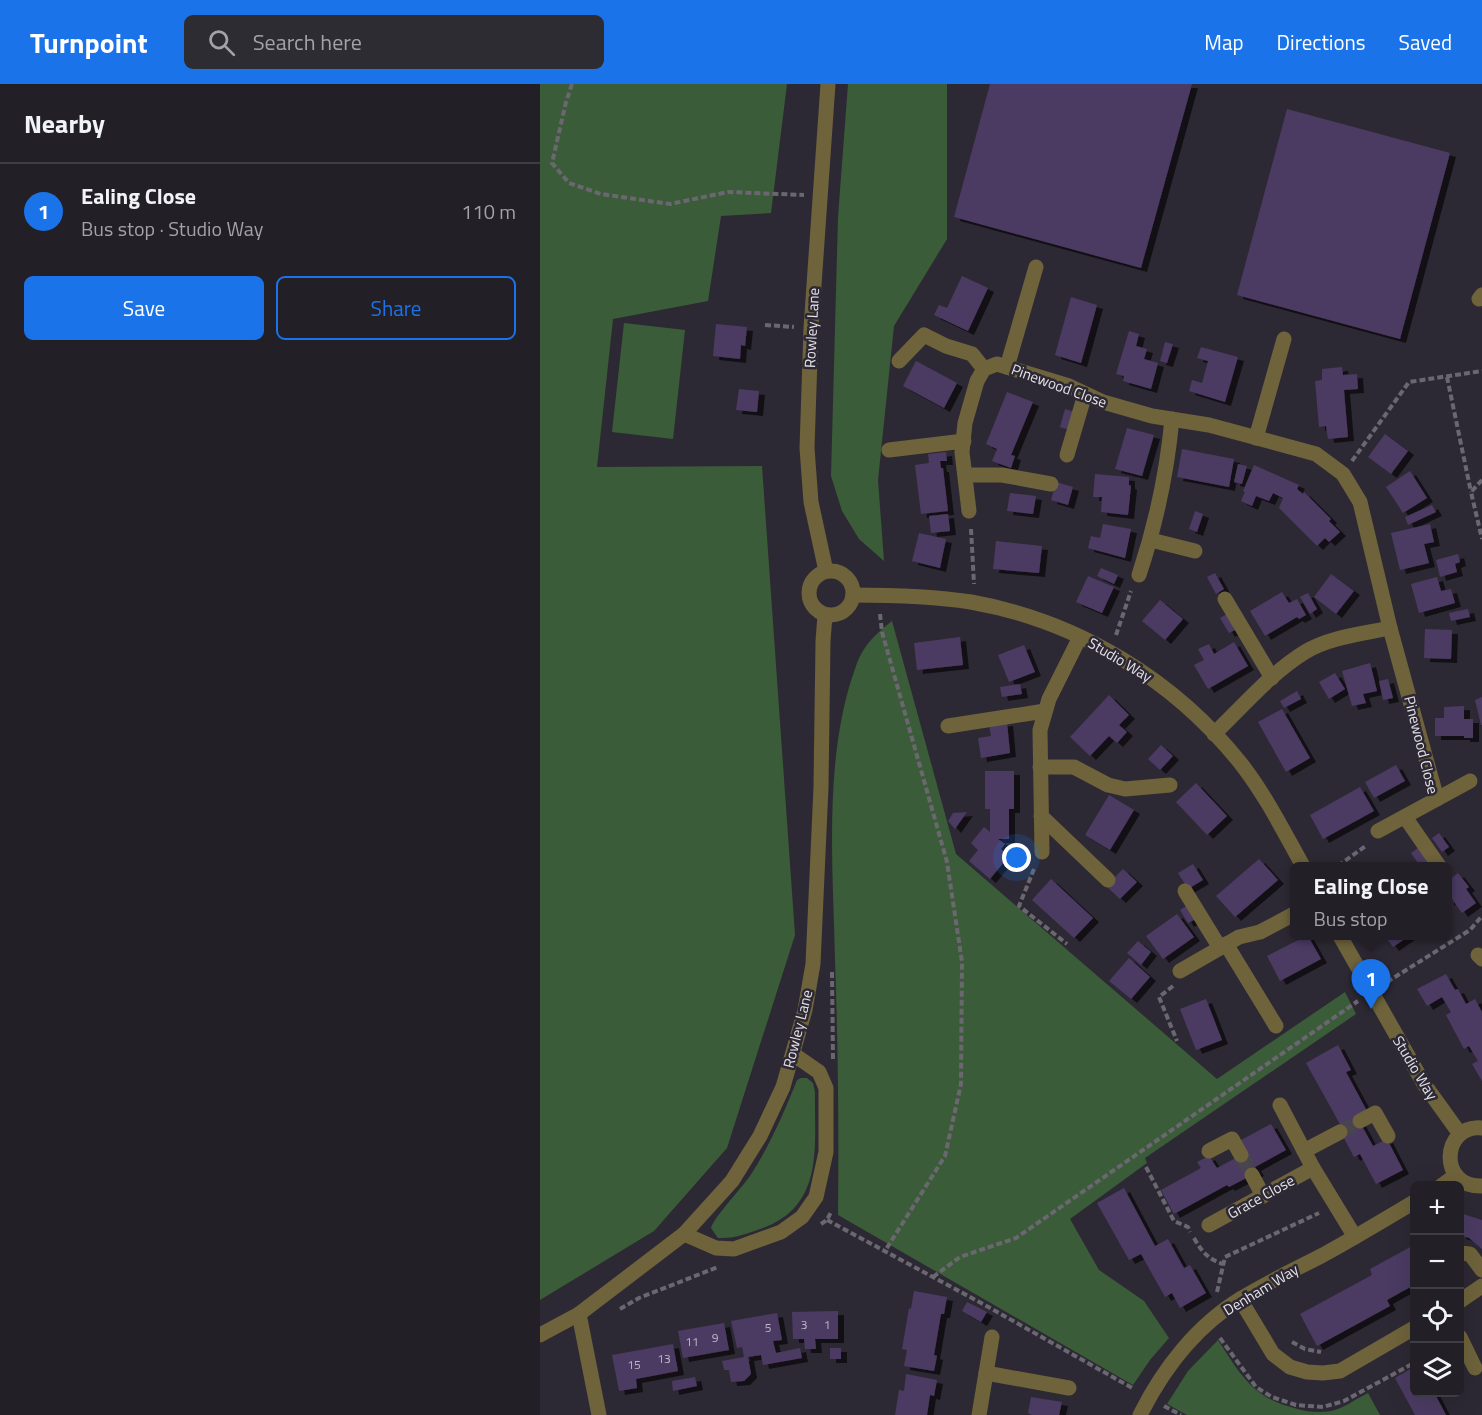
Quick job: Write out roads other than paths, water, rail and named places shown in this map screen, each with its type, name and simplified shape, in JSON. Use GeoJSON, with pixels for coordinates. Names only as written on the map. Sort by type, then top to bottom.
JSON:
{"type":"FeatureCollection","features":[{"type":"Feature","properties":{"kind":"street","name":"Rowley Lane"},"geometry":{"type":"LineString","coordinates":[[826,571],[811,502],[807,448],[811,328],[828,84]]}},
{"type":"Feature","properties":{"kind":"street"},"geometry":{"type":"LineString","coordinates":[[1007,367],[1036,267]]}},
{"type":"Feature","properties":{"kind":"street"},"geometry":{"type":"LineString","coordinates":[[899,361],[924,335],[946,346],[972,354],[984,369],[977,381],[965,423],[962,452],[969,511]]}},
{"type":"Feature","properties":{"kind":"street"},"geometry":{"type":"LineString","coordinates":[[1256,438],[1284,339]]}},
{"type":"Feature","properties":{"kind":"street","name":"Pinewood Close"},"geometry":{"type":"LineString","coordinates":[[984,369],[997,364],[1069,386],[1103,402],[1152,416],[1209,425],[1316,454],[1343,474],[1353,486],[1360,502],[1390,628],[1437,799],[1378,831]]}},
{"type":"Feature","properties":{"kind":"street"},"geometry":{"type":"LineString","coordinates":[[1067,455],[1084,394]]}},
{"type":"Feature","properties":{"kind":"street"},"geometry":{"type":"LineString","coordinates":[[1139,575],[1151,540],[1170,448],[1172,419]]}},
{"type":"Feature","properties":{"kind":"street"},"geometry":{"type":"LineString","coordinates":[[889,450],[964,441]]}},
{"type":"Feature","properties":{"kind":"street"},"geometry":{"type":"LineString","coordinates":[[964,475],[1002,475],[1051,484]]}},
{"type":"Feature","properties":{"kind":"street"},"geometry":{"type":"LineString","coordinates":[[1151,540],[1195,551]]}},
{"type":"Feature","properties":{"kind":"street"},"geometry":{"type":"LineString","coordinates":[[826,571],[840,572],[852,588],[852,601],[844,611],[838,614],[825,615],[813,607],[808,593],[813,579],[826,571]]}},
{"type":"Feature","properties":{"kind":"street","name":"Studio Way"},"geometry":{"type":"LineString","coordinates":[[853,595],[918,596],[970,602],[1045,622],[1108,651],[1173,695],[1214,734],[1242,766],[1269,805],[1300,862]]}},
{"type":"Feature","properties":{"kind":"street"},"geometry":{"type":"LineString","coordinates":[[1225,599],[1272,678]]}},
{"type":"Feature","properties":{"kind":"street","name":"Rowley Lane"},"geometry":{"type":"LineString","coordinates":[[540,1335],[579,1314],[684,1234],[732,1180],[760,1136],[783,1087],[805,1010],[813,964],[821,787],[825,615]]}},
{"type":"Feature","properties":{"kind":"street"},"geometry":{"type":"LineString","coordinates":[[1214,734],[1272,678],[1306,652],[1336,639],[1390,628]]}},
{"type":"Feature","properties":{"kind":"street"},"geometry":{"type":"LineString","coordinates":[[1042,852],[1040,730],[1049,699],[1080,637]]}},
{"type":"Feature","properties":{"kind":"street"},"geometry":{"type":"LineString","coordinates":[[948,726],[1045,711]]}},
{"type":"Feature","properties":{"kind":"street"},"geometry":{"type":"LineString","coordinates":[[1040,766],[1074,767],[1108,785],[1125,789],[1170,785]]}},
{"type":"Feature","properties":{"kind":"street"},"geometry":{"type":"LineString","coordinates":[[1437,799],[1470,781]]}},
{"type":"Feature","properties":{"kind":"street"},"geometry":{"type":"LineString","coordinates":[[1041,816],[1108,880]]}},
{"type":"Feature","properties":{"kind":"street"},"geometry":{"type":"LineString","coordinates":[[1405,817],[1436,862]]}},
{"type":"Feature","properties":{"kind":"street"},"geometry":{"type":"LineString","coordinates":[[1185,891],[1276,1026]]}},
{"type":"Feature","properties":{"kind":"street"},"geometry":{"type":"LineString","coordinates":[[1180,971],[1239,937],[1260,932],[1290,916]]}},
{"type":"Feature","properties":{"kind":"street","name":"Studio Way"},"geometry":{"type":"LineString","coordinates":[[1342,940],[1370,993],[1424,1084],[1460,1134]]}},
{"type":"Feature","properties":{"kind":"street"},"geometry":{"type":"LineString","coordinates":[[684,1234],[716,1248],[734,1249],[781,1232],[802,1217],[816,1197],[826,1152],[826,1088],[819,1072],[793,1054]]}},
{"type":"Feature","properties":{"kind":"street"},"geometry":{"type":"LineString","coordinates":[[1280,1105],[1313,1168],[1355,1237]]}},
{"type":"Feature","properties":{"kind":"street"},"geometry":{"type":"LineString","coordinates":[[1360,1121],[1375,1113],[1388,1136]]}},
{"type":"Feature","properties":{"kind":"street"},"geometry":{"type":"LineString","coordinates":[[1482,1128],[1460,1134],[1450,1149],[1451,1167],[1456,1175],[1470,1185],[1482,1186]]}},
{"type":"Feature","properties":{"kind":"street"},"geometry":{"type":"LineString","coordinates":[[1304,1151],[1340,1132]]}},
{"type":"Feature","properties":{"kind":"street"},"geometry":{"type":"LineString","coordinates":[[1209,1151],[1232,1139],[1241,1155]]}},
{"type":"Feature","properties":{"kind":"street","name":"Grace Close"},"geometry":{"type":"LineString","coordinates":[[1209,1225],[1313,1168]]}},
{"type":"Feature","properties":{"kind":"street"},"geometry":{"type":"LineString","coordinates":[[1252,1175],[1263,1196]]}},
{"type":"Feature","properties":{"kind":"street"},"geometry":{"type":"LineString","coordinates":[[1447,1181],[1456,1175]]}},
{"type":"Feature","properties":{"kind":"street","name":"Denham Way"},"geometry":{"type":"LineString","coordinates":[[1140,1415],[1169,1366],[1193,1338],[1240,1299],[1410,1204]]}},
{"type":"Feature","properties":{"kind":"street"},"geometry":{"type":"LineString","coordinates":[[1464,1253],[1470,1254],[1482,1270]]}},
{"type":"Feature","properties":{"kind":"street"},"geometry":{"type":"LineString","coordinates":[[1464,1298],[1482,1286]]}},
{"type":"Feature","properties":{"kind":"street"},"geometry":{"type":"LineString","coordinates":[[1240,1299],[1273,1354],[1290,1366],[1307,1372],[1340,1371],[1410,1330]]}},
{"type":"Feature","properties":{"kind":"street"},"geometry":{"type":"LineString","coordinates":[[579,1314],[599,1415]]}},
{"type":"Feature","properties":{"kind":"street"},"geometry":{"type":"LineString","coordinates":[[979,1415],[992,1337]]}},
{"type":"Feature","properties":{"kind":"street"},"geometry":{"type":"LineString","coordinates":[[1463,1343],[1475,1368]]}},
{"type":"Feature","properties":{"kind":"street"},"geometry":{"type":"LineString","coordinates":[[986,1373],[1069,1388]]}},
{"type":"Feature","properties":{"kind":"tunnel"},"geometry":{"type":"LineString","coordinates":[[1340,1132],[1360,1121]]}},
{"type":"Feature","properties":{"kind":"tunnel"},"geometry":{"type":"LineString","coordinates":[[1241,1155],[1252,1175]]}},
{"type":"Feature","properties":{"kind":"place","name":"Ealing Close"},"geometry":{"type":"Point","coordinates":[1371,1009]}}]}
